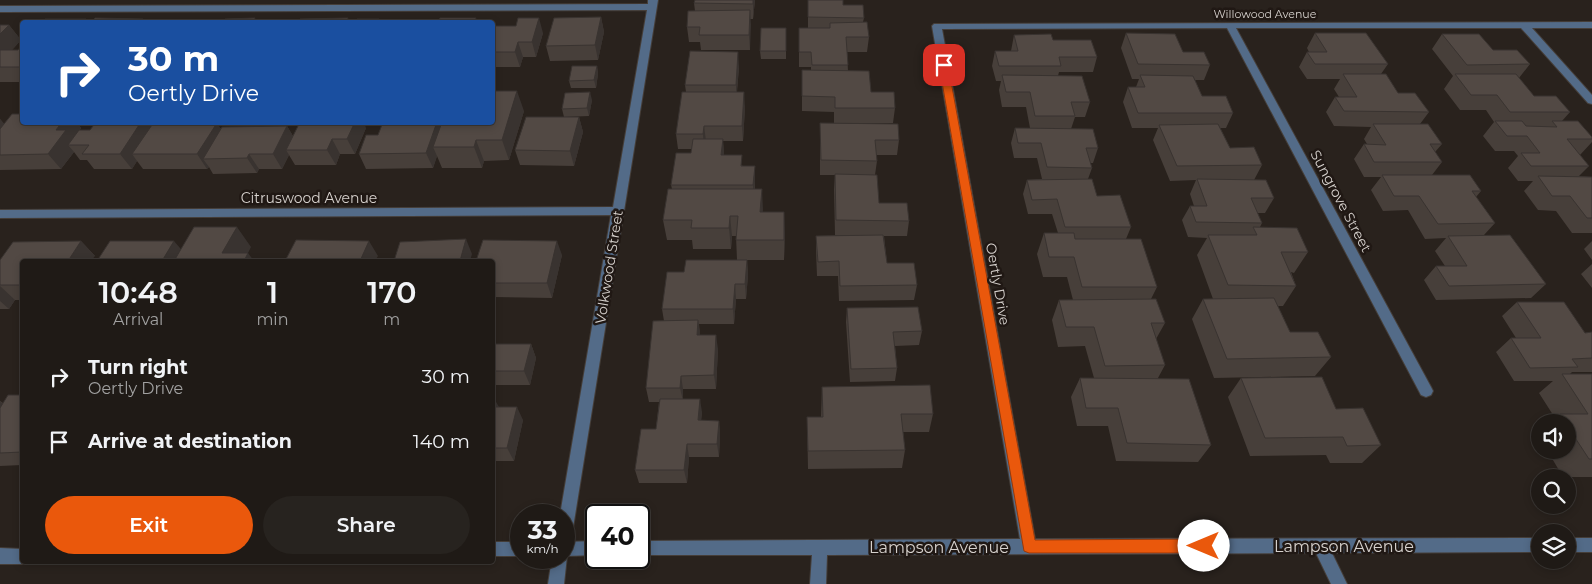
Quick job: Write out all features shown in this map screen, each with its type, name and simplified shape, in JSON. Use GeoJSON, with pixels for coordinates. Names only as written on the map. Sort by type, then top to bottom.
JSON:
{"type":"FeatureCollection","features":[{"type":"Feature","properties":{"kind":"street"},"geometry":{"type":"LineString","coordinates":[[0,9],[652,4]]}},
{"type":"Feature","properties":{"kind":"street","name":"Volkwood Street"},"geometry":{"type":"LineString","coordinates":[[569,504],[652,4]]}},
{"type":"Feature","properties":{"kind":"street"},"geometry":{"type":"LineString","coordinates":[[1524,25],[1592,100]]}},
{"type":"Feature","properties":{"kind":"street","name":"Willowood Avenue"},"geometry":{"type":"LineString","coordinates":[[937,26],[1592,25]]}},
{"type":"Feature","properties":{"kind":"street","name":"Oertly Drive"},"geometry":{"type":"LineString","coordinates":[[937,26],[1029,546]]}},
{"type":"Feature","properties":{"kind":"street","name":"Sungrove Street"},"geometry":{"type":"LineString","coordinates":[[1230,26],[1426,390]]}},
{"type":"Feature","properties":{"kind":"street","name":"Citruswood Avenue"},"geometry":{"type":"LineString","coordinates":[[0,214],[618,211]]}},
{"type":"Feature","properties":{"kind":"street","name":"Lampson Avenue"},"geometry":{"type":"LineString","coordinates":[[650,548],[1531,545]]}},
{"type":"Feature","properties":{"kind":"street"},"geometry":{"type":"LineString","coordinates":[[1576,545],[1592,545]]}},
{"type":"Feature","properties":{"kind":"street"},"geometry":{"type":"LineString","coordinates":[[1321,546],[1339,584]]}},
{"type":"Feature","properties":{"kind":"street"},"geometry":{"type":"LineString","coordinates":[[818,584],[820,547]]}},
{"type":"Feature","properties":{"kind":"street"},"geometry":{"type":"LineString","coordinates":[[495,550],[510,549]]}},
{"type":"Feature","properties":{"kind":"street"},"geometry":{"type":"LineString","coordinates":[[0,556],[20,556]]}},
{"type":"Feature","properties":{"kind":"street"},"geometry":{"type":"LineString","coordinates":[[556,584],[558,569]]}},
{"type":"Feature","properties":{"kind":"building"},"geometry":{"type":"Polygon","coordinates":[[[695,0],[753,0],[753,4],[694,3],[695,0]]]}},
{"type":"Feature","properties":{"kind":"building"},"geometry":{"type":"Polygon","coordinates":[[[808,0],[843,0],[843,5],[863,5],[864,18],[808,17],[808,0]]]}},
{"type":"Feature","properties":{"kind":"building"},"geometry":{"type":"Polygon","coordinates":[[[750,10],[749,35],[699,35],[700,27],[687,27],[688,11],[750,10]]]}},
{"type":"Feature","properties":{"kind":"building"},"geometry":{"type":"Polygon","coordinates":[[[601,17],[595,45],[546,46],[554,18],[601,17]]]}},
{"type":"Feature","properties":{"kind":"building"},"geometry":{"type":"Polygon","coordinates":[[[95,18],[143,19],[142,20],[93,20],[95,18]]]}},
{"type":"Feature","properties":{"kind":"building"},"geometry":{"type":"Polygon","coordinates":[[[255,18],[254,20],[225,19],[255,18]]]}},
{"type":"Feature","properties":{"kind":"building"},"geometry":{"type":"Polygon","coordinates":[[[348,18],[347,20],[300,19],[348,18]]]}},
{"type":"Feature","properties":{"kind":"building"},"geometry":{"type":"Polygon","coordinates":[[[440,18],[476,18],[475,20],[439,20],[440,18]]]}},
{"type":"Feature","properties":{"kind":"building"},"geometry":{"type":"Polygon","coordinates":[[[518,18],[539,18],[532,42],[518,42],[515,52],[495,52],[495,26],[516,26],[518,18]]]}},
{"type":"Feature","properties":{"kind":"building"},"geometry":{"type":"Polygon","coordinates":[[[45,19],[86,19],[85,20],[45,19]]]}},
{"type":"Feature","properties":{"kind":"building"},"geometry":{"type":"Polygon","coordinates":[[[357,19],[379,19],[378,20],[357,19]]]}},
{"type":"Feature","properties":{"kind":"building"},"geometry":{"type":"Polygon","coordinates":[[[867,22],[869,37],[846,37],[848,65],[812,65],[811,52],[799,52],[799,28],[830,28],[830,23],[867,22]]]}},
{"type":"Feature","properties":{"kind":"building"},"geometry":{"type":"Polygon","coordinates":[[[0,25],[9,25],[0,34],[0,25]]]}},
{"type":"Feature","properties":{"kind":"building"},"geometry":{"type":"Polygon","coordinates":[[[761,28],[786,28],[786,51],[760,51],[761,28]]]}},
{"type":"Feature","properties":{"kind":"building"},"geometry":{"type":"Polygon","coordinates":[[[1126,33],[1175,34],[1183,52],[1204,52],[1210,65],[1138,64],[1126,33]]]}},
{"type":"Feature","properties":{"kind":"building"},"geometry":{"type":"Polygon","coordinates":[[[1315,33],[1366,33],[1388,64],[1315,64],[1307,52],[1327,52],[1315,33]]]}},
{"type":"Feature","properties":{"kind":"building"},"geometry":{"type":"Polygon","coordinates":[[[1051,34],[1053,40],[1091,40],[1097,57],[1059,57],[1061,66],[999,66],[995,51],[1018,51],[1014,35],[1051,34]]]}},
{"type":"Feature","properties":{"kind":"building"},"geometry":{"type":"Polygon","coordinates":[[[1442,34],[1479,34],[1493,50],[1517,50],[1530,64],[1467,65],[1442,34]]]}},
{"type":"Feature","properties":{"kind":"building"},"geometry":{"type":"Polygon","coordinates":[[[20,48],[20,67],[0,67],[0,50],[18,50],[20,48]]]}},
{"type":"Feature","properties":{"kind":"building"},"geometry":{"type":"Polygon","coordinates":[[[690,51],[738,52],[736,85],[685,85],[690,51]]]}},
{"type":"Feature","properties":{"kind":"building"},"geometry":{"type":"Polygon","coordinates":[[[572,66],[597,66],[594,80],[569,81],[572,66]]]}},
{"type":"Feature","properties":{"kind":"building"},"geometry":{"type":"Polygon","coordinates":[[[802,70],[869,71],[871,92],[894,92],[895,108],[835,108],[835,97],[802,96],[802,70]]]}},
{"type":"Feature","properties":{"kind":"building"},"geometry":{"type":"Polygon","coordinates":[[[1343,74],[1386,74],[1398,93],[1415,93],[1429,112],[1344,111],[1335,97],[1357,97],[1343,74]]]}},
{"type":"Feature","properties":{"kind":"building"},"geometry":{"type":"Polygon","coordinates":[[[1455,74],[1516,74],[1534,96],[1556,96],[1570,112],[1510,112],[1497,95],[1471,95],[1455,74]]]}},
{"type":"Feature","properties":{"kind":"building"},"geometry":{"type":"Polygon","coordinates":[[[1002,75],[1082,76],[1090,102],[1071,102],[1075,116],[1035,116],[1030,92],[1006,92],[1002,75]]]}},
{"type":"Feature","properties":{"kind":"building"},"geometry":{"type":"Polygon","coordinates":[[[1140,75],[1193,76],[1202,96],[1226,96],[1233,113],[1138,113],[1128,87],[1145,87],[1140,75]]]}},
{"type":"Feature","properties":{"kind":"building"},"geometry":{"type":"Polygon","coordinates":[[[495,91],[517,91],[502,140],[476,140],[474,147],[433,147],[441,125],[495,125],[495,91]]]}},
{"type":"Feature","properties":{"kind":"building"},"geometry":{"type":"Polygon","coordinates":[[[590,92],[587,108],[562,109],[565,93],[590,92]]]}},
{"type":"Feature","properties":{"kind":"building"},"geometry":{"type":"Polygon","coordinates":[[[682,92],[744,92],[742,126],[704,126],[703,134],[676,134],[682,92]]]}},
{"type":"Feature","properties":{"kind":"building"},"geometry":{"type":"Polygon","coordinates":[[[12,114],[20,114],[20,125],[60,125],[56,130],[66,130],[48,154],[0,155],[0,129],[12,114]]]}},
{"type":"Feature","properties":{"kind":"building"},"geometry":{"type":"Polygon","coordinates":[[[526,117],[579,117],[570,151],[515,150],[526,117]]]}},
{"type":"Feature","properties":{"kind":"building"},"geometry":{"type":"Polygon","coordinates":[[[1495,121],[1522,121],[1526,126],[1557,127],[1552,121],[1578,121],[1592,139],[1567,139],[1589,166],[1531,166],[1521,153],[1540,153],[1527,136],[1507,136],[1495,121]]]}},
{"type":"Feature","properties":{"kind":"building"},"geometry":{"type":"Polygon","coordinates":[[[820,123],[898,124],[899,140],[875,140],[877,161],[821,160],[820,123]]]}},
{"type":"Feature","properties":{"kind":"building"},"geometry":{"type":"Polygon","coordinates":[[[1218,124],[1230,148],[1254,147],[1262,165],[1177,166],[1159,125],[1218,124]]]}},
{"type":"Feature","properties":{"kind":"building"},"geometry":{"type":"Polygon","coordinates":[[[1373,124],[1428,124],[1442,144],[1430,144],[1442,162],[1374,162],[1364,144],[1386,145],[1373,124]]]}},
{"type":"Feature","properties":{"kind":"building"},"geometry":{"type":"Polygon","coordinates":[[[94,125],[139,125],[120,154],[82,154],[89,145],[68,145],[79,130],[90,130],[94,125]]]}},
{"type":"Feature","properties":{"kind":"building"},"geometry":{"type":"Polygon","coordinates":[[[152,125],[216,125],[197,154],[132,154],[152,125]]]}},
{"type":"Feature","properties":{"kind":"building"},"geometry":{"type":"Polygon","coordinates":[[[298,125],[354,125],[347,139],[332,139],[327,150],[286,150],[298,125]]]}},
{"type":"Feature","properties":{"kind":"building"},"geometry":{"type":"Polygon","coordinates":[[[382,125],[436,125],[426,153],[359,154],[366,135],[378,135],[382,125]]]}},
{"type":"Feature","properties":{"kind":"building"},"geometry":{"type":"Polygon","coordinates":[[[287,126],[273,154],[249,154],[247,158],[203,159],[222,127],[287,126]]]}},
{"type":"Feature","properties":{"kind":"building"},"geometry":{"type":"Polygon","coordinates":[[[1015,128],[1093,129],[1098,148],[1086,148],[1092,168],[1047,167],[1041,143],[1018,143],[1015,128]]]}},
{"type":"Feature","properties":{"kind":"building"},"geometry":{"type":"Polygon","coordinates":[[[693,139],[723,139],[721,155],[742,155],[741,166],[755,166],[753,185],[671,185],[676,153],[691,153],[693,139]]]}},
{"type":"Feature","properties":{"kind":"building"},"geometry":{"type":"Polygon","coordinates":[[[835,174],[877,175],[879,203],[907,203],[909,221],[836,220],[835,174]]]}},
{"type":"Feature","properties":{"kind":"building"},"geometry":{"type":"Polygon","coordinates":[[[1382,175],[1470,175],[1481,191],[1472,191],[1495,223],[1438,224],[1419,196],[1394,196],[1382,175]]]}},
{"type":"Feature","properties":{"kind":"building"},"geometry":{"type":"Polygon","coordinates":[[[1538,176],[1592,177],[1592,218],[1587,218],[1570,196],[1552,196],[1538,176]]]}},
{"type":"Feature","properties":{"kind":"building"},"geometry":{"type":"Polygon","coordinates":[[[1092,179],[1097,196],[1120,195],[1131,227],[1065,227],[1057,199],[1032,200],[1027,180],[1092,179]]]}},
{"type":"Feature","properties":{"kind":"building"},"geometry":{"type":"Polygon","coordinates":[[[1197,179],[1266,180],[1274,198],[1251,198],[1262,223],[1196,222],[1190,206],[1207,206],[1197,179]]]}},
{"type":"Feature","properties":{"kind":"building"},"geometry":{"type":"Polygon","coordinates":[[[668,189],[762,189],[760,212],[784,212],[784,240],[736,240],[738,216],[730,216],[729,228],[691,228],[692,220],[663,220],[668,189]]]}},
{"type":"Feature","properties":{"kind":"building"},"geometry":{"type":"Polygon","coordinates":[[[194,227],[237,227],[222,253],[248,253],[245,259],[175,259],[194,227]]]}},
{"type":"Feature","properties":{"kind":"building"},"geometry":{"type":"Polygon","coordinates":[[[1253,227],[1297,228],[1308,252],[1281,252],[1296,286],[1228,285],[1208,235],[1257,235],[1253,227]]]}},
{"type":"Feature","properties":{"kind":"building"},"geometry":{"type":"Polygon","coordinates":[[[1044,233],[1074,233],[1075,239],[1141,239],[1157,287],[1082,287],[1074,257],[1049,257],[1044,233]]]}},
{"type":"Feature","properties":{"kind":"building"},"geometry":{"type":"Polygon","coordinates":[[[883,235],[887,263],[914,263],[917,285],[840,286],[839,261],[818,262],[816,236],[883,235]]]}},
{"type":"Feature","properties":{"kind":"building"},"geometry":{"type":"Polygon","coordinates":[[[1510,235],[1546,284],[1449,286],[1436,266],[1467,266],[1448,236],[1510,235]]]}},
{"type":"Feature","properties":{"kind":"building"},"geometry":{"type":"Polygon","coordinates":[[[466,239],[461,259],[395,259],[400,242],[466,239]]]}},
{"type":"Feature","properties":{"kind":"building"},"geometry":{"type":"Polygon","coordinates":[[[296,240],[369,241],[361,259],[286,259],[296,240]]]}},
{"type":"Feature","properties":{"kind":"building"},"geometry":{"type":"Polygon","coordinates":[[[483,240],[557,241],[547,283],[495,283],[495,259],[477,259],[483,240]]]}},
{"type":"Feature","properties":{"kind":"building"},"geometry":{"type":"Polygon","coordinates":[[[81,241],[69,259],[20,259],[20,285],[0,285],[0,260],[13,242],[81,241]]]}},
{"type":"Feature","properties":{"kind":"building"},"geometry":{"type":"Polygon","coordinates":[[[110,241],[174,241],[163,259],[98,259],[110,241]]]}},
{"type":"Feature","properties":{"kind":"building"},"geometry":{"type":"Polygon","coordinates":[[[686,260],[747,260],[745,284],[735,284],[733,309],[662,309],[667,272],[684,272],[686,260]]]}},
{"type":"Feature","properties":{"kind":"building"},"geometry":{"type":"Polygon","coordinates":[[[1274,298],[1290,332],[1318,332],[1331,357],[1227,359],[1203,299],[1274,298]]]}},
{"type":"Feature","properties":{"kind":"building"},"geometry":{"type":"Polygon","coordinates":[[[1156,299],[1165,323],[1151,323],[1165,365],[1105,366],[1094,327],[1066,327],[1059,300],[1156,299]]]}},
{"type":"Feature","properties":{"kind":"building"},"geometry":{"type":"Polygon","coordinates":[[[1517,302],[1564,302],[1585,333],[1592,332],[1592,358],[1572,359],[1578,367],[1530,368],[1511,338],[1541,338],[1517,302]]]}},
{"type":"Feature","properties":{"kind":"building"},"geometry":{"type":"Polygon","coordinates":[[[918,307],[922,331],[893,332],[897,368],[851,369],[847,308],[918,307]]]}},
{"type":"Feature","properties":{"kind":"building"},"geometry":{"type":"Polygon","coordinates":[[[698,320],[697,335],[716,335],[714,375],[681,376],[680,388],[646,388],[653,321],[698,320]]]}},
{"type":"Feature","properties":{"kind":"building"},"geometry":{"type":"Polygon","coordinates":[[[495,344],[531,344],[524,371],[495,371],[495,344]]]}},
{"type":"Feature","properties":{"kind":"building"},"geometry":{"type":"Polygon","coordinates":[[[1562,374],[1592,374],[1592,459],[1589,459],[1576,439],[1576,414],[1588,414],[1562,374]]]}},
{"type":"Feature","properties":{"kind":"building"},"geometry":{"type":"Polygon","coordinates":[[[1322,377],[1336,409],[1363,408],[1381,445],[1347,446],[1343,437],[1265,438],[1241,378],[1322,377]]]}},
{"type":"Feature","properties":{"kind":"building"},"geometry":{"type":"Polygon","coordinates":[[[1080,378],[1189,379],[1211,445],[1127,443],[1118,408],[1086,408],[1080,378]]]}},
{"type":"Feature","properties":{"kind":"building"},"geometry":{"type":"Polygon","coordinates":[[[930,385],[933,414],[901,414],[905,450],[808,451],[807,417],[823,417],[822,387],[930,385]]]}},
{"type":"Feature","properties":{"kind":"building"},"geometry":{"type":"Polygon","coordinates":[[[8,395],[20,395],[20,452],[0,453],[0,408],[8,395]]]}},
{"type":"Feature","properties":{"kind":"building"},"geometry":{"type":"Polygon","coordinates":[[[660,399],[700,399],[698,420],[719,421],[717,444],[687,444],[684,470],[635,470],[641,429],[656,429],[660,399]]]}},
{"type":"Feature","properties":{"kind":"building"},"geometry":{"type":"Polygon","coordinates":[[[495,407],[517,407],[507,448],[495,448],[495,407]]]}},
{"type":"Feature","properties":{"kind":"route"},"geometry":{"type":"LineString","coordinates":[[944,65],[1029,546],[1204,546]]}}]}
